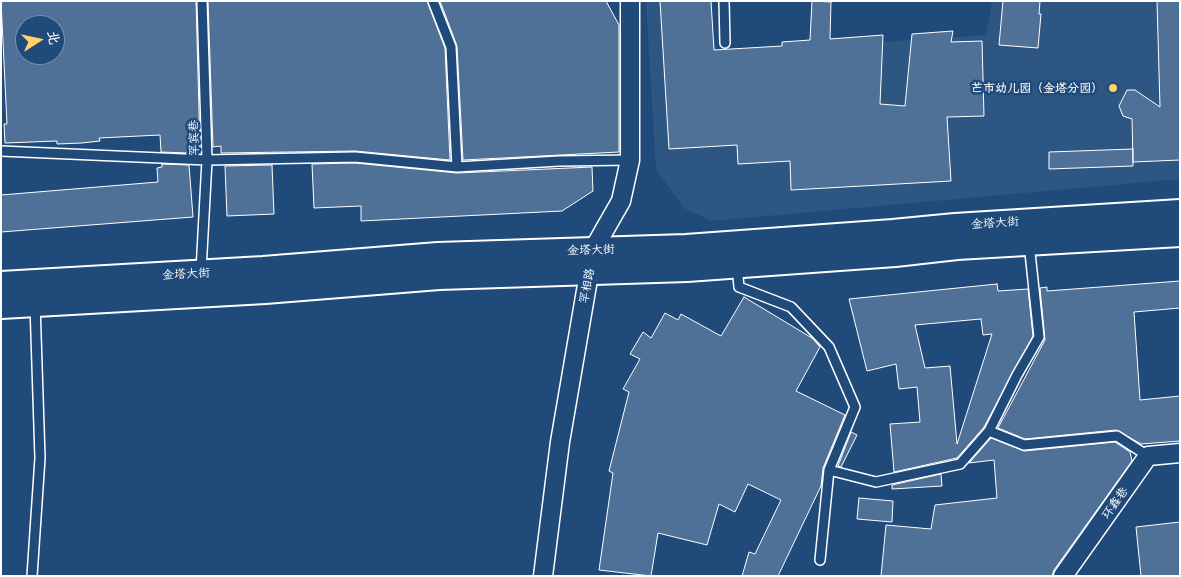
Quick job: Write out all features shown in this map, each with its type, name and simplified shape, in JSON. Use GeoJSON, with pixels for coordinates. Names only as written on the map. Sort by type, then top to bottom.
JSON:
{"type":"FeatureCollection","features":[{"type":"Feature","properties":{"kind":"main road","name":"金塔大街"},"geometry":{"type":"LineString","coordinates":[[1,306],[265,291],[439,277],[592,261],[686,247],[955,226],[1180,212]]}},
{"type":"Feature","properties":{"kind":"main road","name":"金塔大街"},"geometry":{"type":"LineString","coordinates":[[1,284],[201,273],[438,255],[737,265],[1029,243],[1180,234]]}},
{"type":"Feature","properties":{"kind":"street","name":"罕相路"},"geometry":{"type":"LineString","coordinates":[[543,576],[560,442],[592,261],[621,201],[630,160],[630,1]]}},
{"type":"Feature","properties":{"kind":"street"},"geometry":{"type":"LineString","coordinates":[[1148,456],[1180,453]]}},
{"type":"Feature","properties":{"kind":"street","name":"环鑫巷"},"geometry":{"type":"LineString","coordinates":[[1063,576],[1148,456]]}},
{"type":"Feature","properties":{"kind":"lane","name":"罕宾巷"},"geometry":{"type":"LineString","coordinates":[[201,273],[207,160],[202,1]]}},
{"type":"Feature","properties":{"kind":"lane"},"geometry":{"type":"LineString","coordinates":[[433,1],[451,47],[457,167]]}},
{"type":"Feature","properties":{"kind":"lane"},"geometry":{"type":"LineString","coordinates":[[724,1],[725,43]]}},
{"type":"Feature","properties":{"kind":"lane"},"geometry":{"type":"LineString","coordinates":[[1,152],[207,160],[355,157],[457,167],[559,161],[630,160]]}},
{"type":"Feature","properties":{"kind":"lane"},"geometry":{"type":"LineString","coordinates":[[828,470],[876,482],[960,464],[989,431],[1017,375],[1039,337],[1029,243]]}},
{"type":"Feature","properties":{"kind":"lane"},"geometry":{"type":"LineString","coordinates":[[737,265],[739,287],[791,306],[829,347],[855,407],[828,470],[820,560]]}},
{"type":"Feature","properties":{"kind":"lane"},"geometry":{"type":"LineString","coordinates":[[32,576],[40,458],[35,304]]}},
{"type":"Feature","properties":{"kind":"lane"},"geometry":{"type":"LineString","coordinates":[[989,431],[1024,445],[1118,436],[1148,456]]}},
{"type":"Feature","properties":{"kind":"shaded area"},"geometry":{"type":"Polygon","coordinates":[[[646,1],[708,1],[717,53],[986,35],[992,1],[1180,1],[1180,179],[711,221],[684,208],[656,170],[646,1]]]}},
{"type":"Feature","properties":{"kind":"building"},"geometry":{"type":"Polygon","coordinates":[[[1,1],[196,1],[200,148],[188,148],[188,153],[161,152],[160,135],[99,138],[100,141],[82,143],[57,144],[57,141],[5,143],[4,124],[7,124],[1,1]]]}},
{"type":"Feature","properties":{"kind":"building"},"geometry":{"type":"Polygon","coordinates":[[[208,1],[427,1],[445,48],[450,160],[355,151],[221,153],[221,146],[213,147],[208,1]]]}},
{"type":"Feature","properties":{"kind":"building"},"geometry":{"type":"Polygon","coordinates":[[[440,1],[606,1],[619,25],[619,152],[463,160],[457,46],[440,1]]]}},
{"type":"Feature","properties":{"kind":"building"},"geometry":{"type":"Polygon","coordinates":[[[660,1],[711,1],[714,50],[782,46],[782,42],[810,40],[812,1],[831,2],[830,39],[883,35],[880,104],[905,106],[912,34],[953,31],[951,42],[982,41],[984,116],[947,117],[951,181],[791,190],[790,161],[738,164],[737,145],[669,149],[660,1]]]}},
{"type":"Feature","properties":{"kind":"building"},"geometry":{"type":"Polygon","coordinates":[[[1003,1],[1040,1],[1039,14],[1041,14],[1038,48],[999,45],[1003,1]]]}},
{"type":"Feature","properties":{"kind":"building"},"geometry":{"type":"Polygon","coordinates":[[[1157,1],[1180,1],[1180,160],[1133,162],[1132,119],[1123,116],[1119,106],[1127,90],[1135,90],[1160,107],[1157,1]]]}},
{"type":"Feature","properties":{"kind":"building"},"geometry":{"type":"Polygon","coordinates":[[[1133,149],[1133,166],[1049,169],[1049,152],[1133,149]]]}},
{"type":"Feature","properties":{"kind":"building"},"geometry":{"type":"Polygon","coordinates":[[[355,163],[457,173],[592,167],[593,191],[562,211],[361,221],[361,206],[314,208],[312,164],[355,163]]]}},
{"type":"Feature","properties":{"kind":"building"},"geometry":{"type":"Polygon","coordinates":[[[162,164],[189,165],[193,217],[1,232],[1,195],[158,182],[157,168],[162,167],[162,164]]]}},
{"type":"Feature","properties":{"kind":"building"},"geometry":{"type":"Polygon","coordinates":[[[272,165],[274,214],[227,216],[225,166],[272,165]]]}},
{"type":"Feature","properties":{"kind":"building"},"geometry":{"type":"Polygon","coordinates":[[[1180,281],[1180,308],[1134,312],[1140,400],[1180,396],[1180,441],[1141,444],[1116,430],[1025,439],[998,428],[1045,340],[1040,288],[1047,287],[1047,291],[1180,281]]]}},
{"type":"Feature","properties":{"kind":"building"},"geometry":{"type":"Polygon","coordinates":[[[997,284],[998,291],[1028,289],[1033,336],[984,427],[957,458],[894,472],[890,424],[920,422],[917,387],[899,389],[896,364],[867,371],[849,299],[997,284]],[[981,319],[915,325],[925,368],[950,366],[957,444],[992,334],[983,335],[981,319]]]}},
{"type":"Feature","properties":{"kind":"building"},"geometry":{"type":"Polygon","coordinates":[[[744,297],[812,338],[820,347],[796,391],[845,415],[823,468],[821,486],[778,576],[742,576],[749,552],[755,554],[781,500],[748,484],[735,512],[719,504],[707,545],[658,533],[651,576],[599,570],[613,473],[609,471],[629,392],[623,389],[640,359],[630,354],[643,332],[651,338],[665,313],[678,320],[681,314],[721,336],[744,297]]]}},
{"type":"Feature","properties":{"kind":"building"},"geometry":{"type":"Polygon","coordinates":[[[851,432],[857,435],[841,467],[838,466],[851,432]]]}},
{"type":"Feature","properties":{"kind":"building"},"geometry":{"type":"Polygon","coordinates":[[[991,438],[1024,451],[1115,442],[1130,452],[1132,461],[1054,570],[1052,576],[881,576],[886,525],[931,529],[935,505],[997,498],[994,460],[969,463],[991,438]]]}},
{"type":"Feature","properties":{"kind":"building"},"geometry":{"type":"Polygon","coordinates":[[[941,474],[942,486],[892,489],[892,485],[941,474]]]}},
{"type":"Feature","properties":{"kind":"building"},"geometry":{"type":"Polygon","coordinates":[[[859,498],[893,501],[892,522],[857,519],[859,498]]]}},
{"type":"Feature","properties":{"kind":"building"},"geometry":{"type":"Polygon","coordinates":[[[1180,522],[1180,576],[1141,576],[1136,527],[1180,522]]]}},
{"type":"Feature","properties":{"kind":"place","name":"芒市幼儿园（金塔分园）"},"geometry":{"type":"Point","coordinates":[1113,88]}}]}
